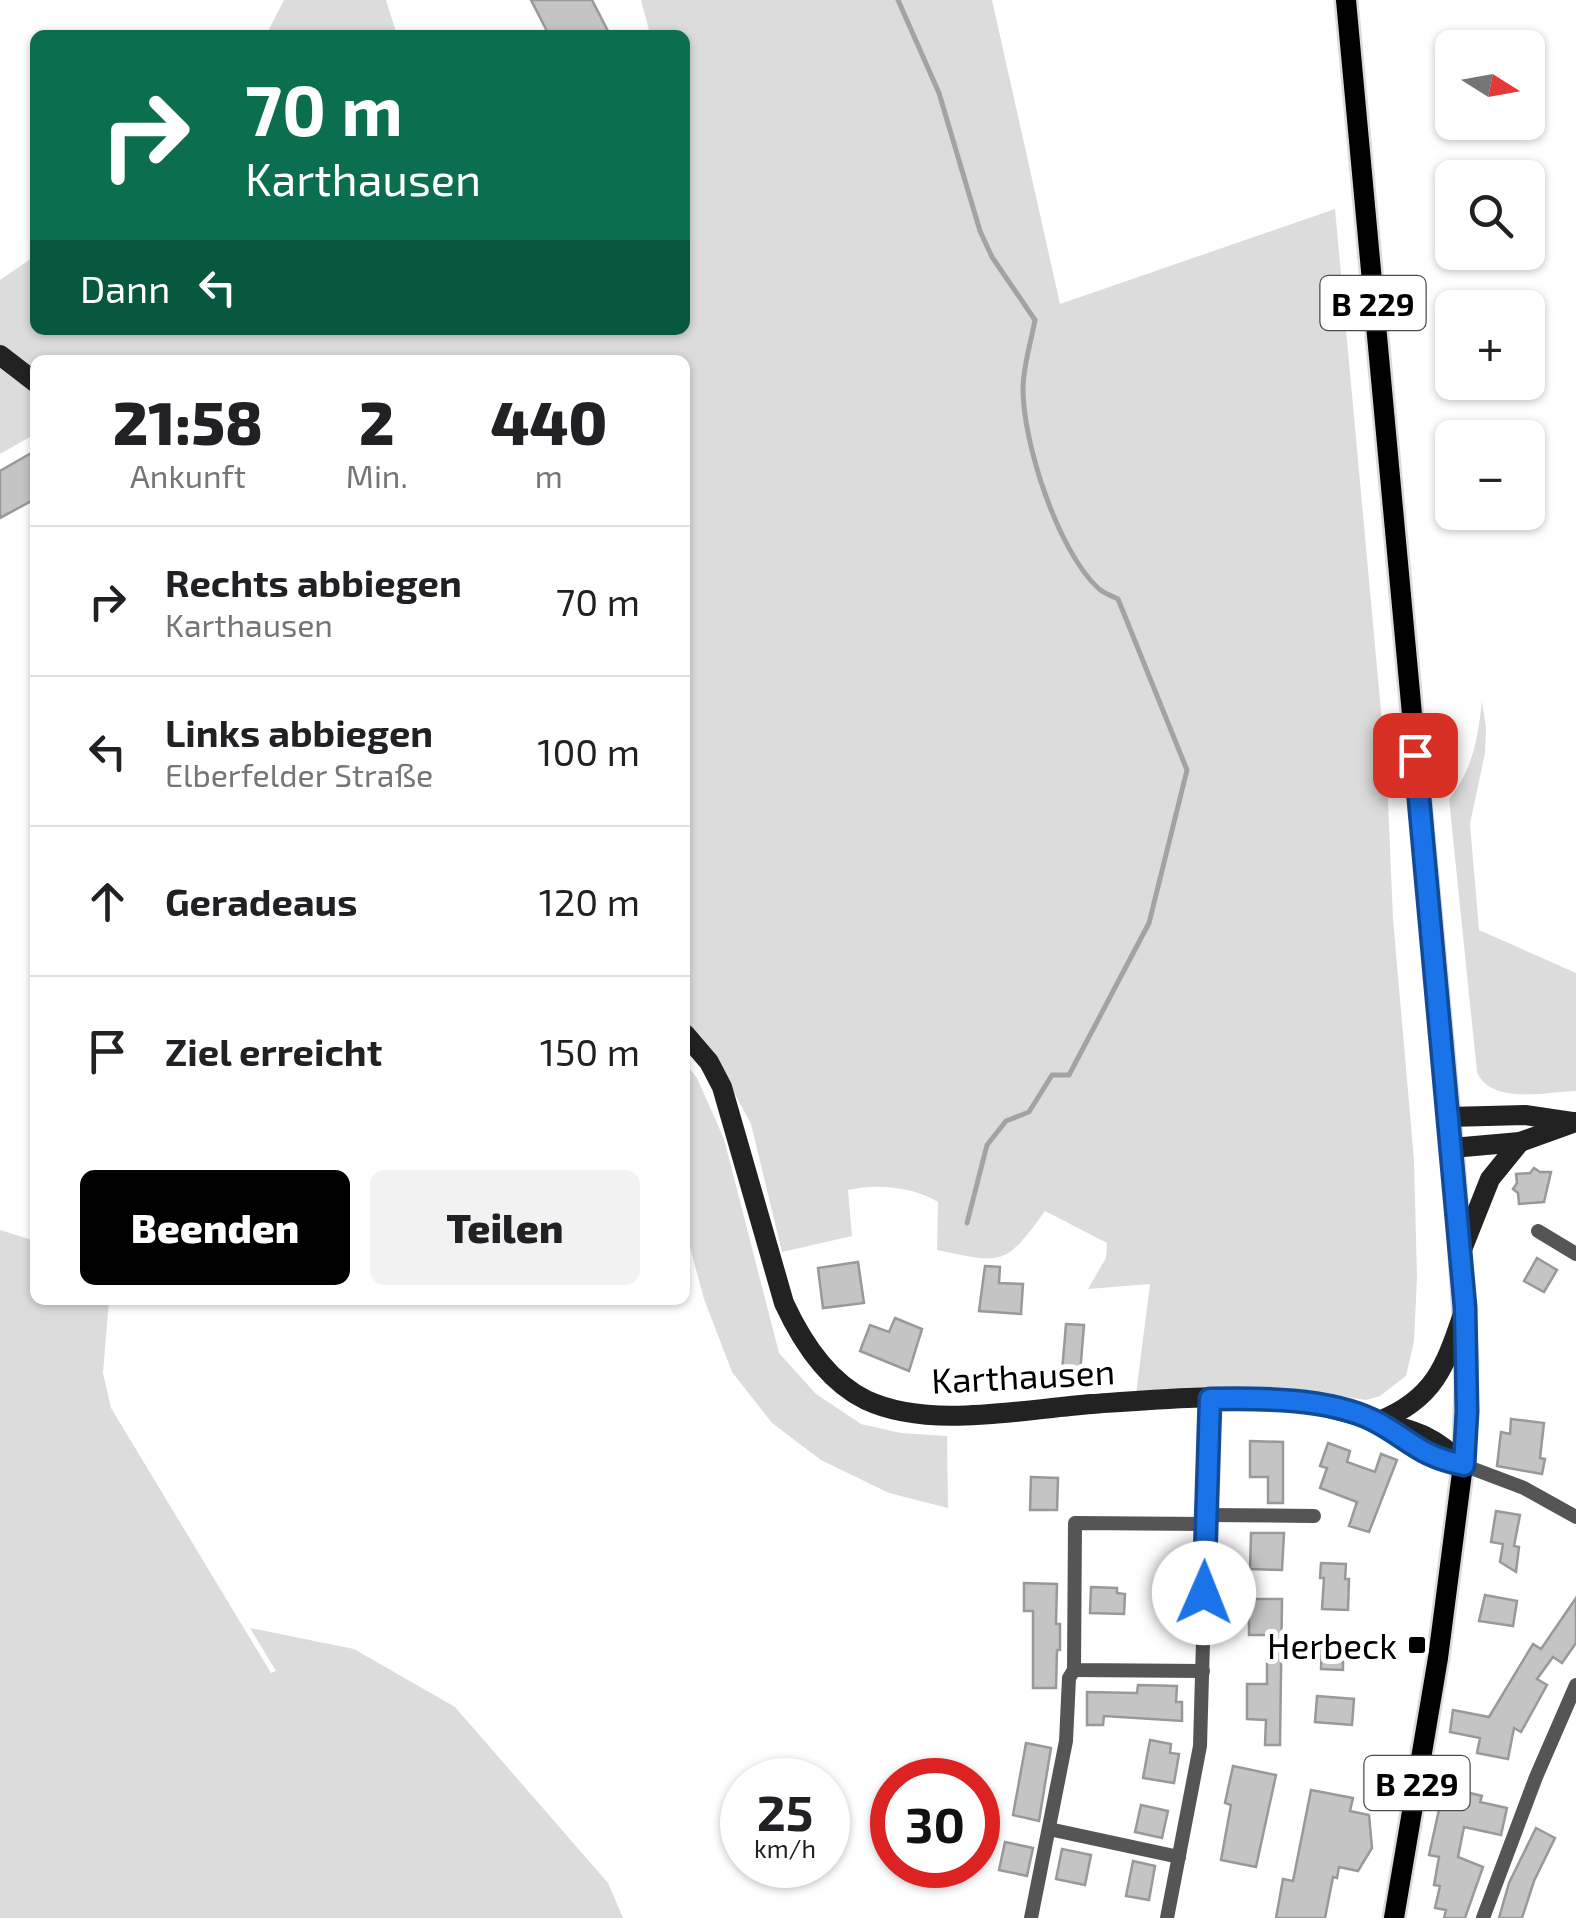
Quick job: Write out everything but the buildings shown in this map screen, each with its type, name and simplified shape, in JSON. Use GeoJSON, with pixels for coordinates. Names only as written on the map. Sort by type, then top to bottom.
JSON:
{"type":"FeatureCollection","features":[{"type":"Feature","properties":{"kind":"main road","name":"B 229"},"geometry":{"type":"LineString","coordinates":[[1346,0],[1465,1307],[1464,1465],[1438,1658],[1394,1918]]}},
{"type":"Feature","properties":{"kind":"main road"},"geometry":{"type":"LineString","coordinates":[[0,355],[30,378]]}},
{"type":"Feature","properties":{"kind":"main road","name":"Karthausen"},"geometry":{"type":"LineString","coordinates":[[690,1040],[709,1062],[722,1087],[784,1303],[797,1331],[838,1382],[865,1400],[892,1410],[940,1415],[1210,1399],[1292,1400],[1375,1420],[1422,1453],[1464,1465]]}},
{"type":"Feature","properties":{"kind":"main road"},"geometry":{"type":"LineString","coordinates":[[1449,1116],[1525,1115],[1575,1122]]}},
{"type":"Feature","properties":{"kind":"main road"},"geometry":{"type":"LineString","coordinates":[[1452,1148],[1520,1142],[1575,1122]]}},
{"type":"Feature","properties":{"kind":"main road"},"geometry":{"type":"LineString","coordinates":[[1461,1252],[1490,1179],[1520,1142]]}},
{"type":"Feature","properties":{"kind":"main road"},"geometry":{"type":"LineString","coordinates":[[1375,1420],[1412,1405],[1428,1391],[1441,1370],[1465,1307]]}},
{"type":"Feature","properties":{"kind":"street"},"geometry":{"type":"LineString","coordinates":[[1538,1231],[1576,1254]]}},
{"type":"Feature","properties":{"kind":"street"},"geometry":{"type":"LineString","coordinates":[[1167,1918],[1200,1746],[1210,1399]]}},
{"type":"Feature","properties":{"kind":"street"},"geometry":{"type":"LineString","coordinates":[[1464,1465],[1524,1488],[1576,1516]]}},
{"type":"Feature","properties":{"kind":"street"},"geometry":{"type":"LineString","coordinates":[[1031,1918],[1066,1742],[1069,1678],[1074,1670],[1076,1523],[1314,1516]]}},
{"type":"Feature","properties":{"kind":"street"},"geometry":{"type":"LineString","coordinates":[[1074,1670],[1203,1671]]}},
{"type":"Feature","properties":{"kind":"street"},"geometry":{"type":"LineString","coordinates":[[1484,1918],[1536,1778],[1576,1685]]}},
{"type":"Feature","properties":{"kind":"street"},"geometry":{"type":"LineString","coordinates":[[1049,1829],[1179,1857]]}},
{"type":"Feature","properties":{"kind":"shaded area"},"geometry":{"type":"Polygon","coordinates":[[[284,0],[386,0],[395,30],[269,30],[284,0]]]}},
{"type":"Feature","properties":{"kind":"shaded area"},"geometry":{"type":"Polygon","coordinates":[[[641,0],[992,0],[1060,304],[1335,209],[1387,777],[1393,919],[1414,1160],[1414,1341],[1406,1376],[1380,1396],[1366,1400],[1303,1390],[1136,1394],[1150,1284],[1088,1289],[1106,1258],[1107,1243],[1045,1211],[1011,1251],[977,1258],[937,1250],[938,1202],[907,1190],[859,1188],[848,1190],[852,1236],[782,1252],[751,1124],[729,1083],[690,1036],[690,355],[30,355],[30,379],[0,358],[0,280],[30,259],[30,335],[690,335],[690,30],[649,30],[641,0]]]}},
{"type":"Feature","properties":{"kind":"shaded area"},"geometry":{"type":"Polygon","coordinates":[[[0,362],[30,387],[30,437],[0,454],[0,362]]]}},
{"type":"Feature","properties":{"kind":"shaded area"},"geometry":{"type":"Polygon","coordinates":[[[1482,701],[1485,753],[1470,824],[1479,930],[1576,973],[1576,1091],[1506,1093],[1484,1082],[1477,1072],[1449,799],[1473,753],[1482,701]]]}},
{"type":"Feature","properties":{"kind":"shaded area"},"geometry":{"type":"Polygon","coordinates":[[[690,1069],[724,1139],[779,1353],[816,1394],[861,1424],[901,1433],[947,1436],[948,1508],[889,1493],[821,1460],[772,1423],[732,1372],[704,1299],[690,1247],[690,1069]]]}},
{"type":"Feature","properties":{"kind":"shaded area"},"geometry":{"type":"Polygon","coordinates":[[[0,1230],[30,1239],[30,1305],[109,1305],[103,1373],[111,1408],[271,1673],[276,1671],[250,1628],[354,1649],[455,1707],[608,1883],[623,1918],[0,1918],[0,1230]]]}},
{"type":"Feature","properties":{"kind":"waterway"},"geometry":{"type":"LineString","coordinates":[[898,0],[939,93],[980,231],[992,257],[1035,320],[1023,389],[1029,438],[1045,495],[1083,571],[1100,590],[1118,599],[1187,770],[1149,923],[1069,1075],[1052,1075],[1029,1112],[1006,1121],[987,1145],[967,1223]]}},
{"type":"Feature","properties":{"kind":"place","name":"Herbeck"},"geometry":{"type":"Point","coordinates":[1417,1645]}},
{"type":"Feature","properties":{"kind":"route"},"geometry":{"type":"LineString","coordinates":[[1204,1593],[1210,1399],[1267,1398],[1321,1406],[1371,1420],[1422,1453],[1464,1465],[1465,1307],[1415,755]]}}]}
